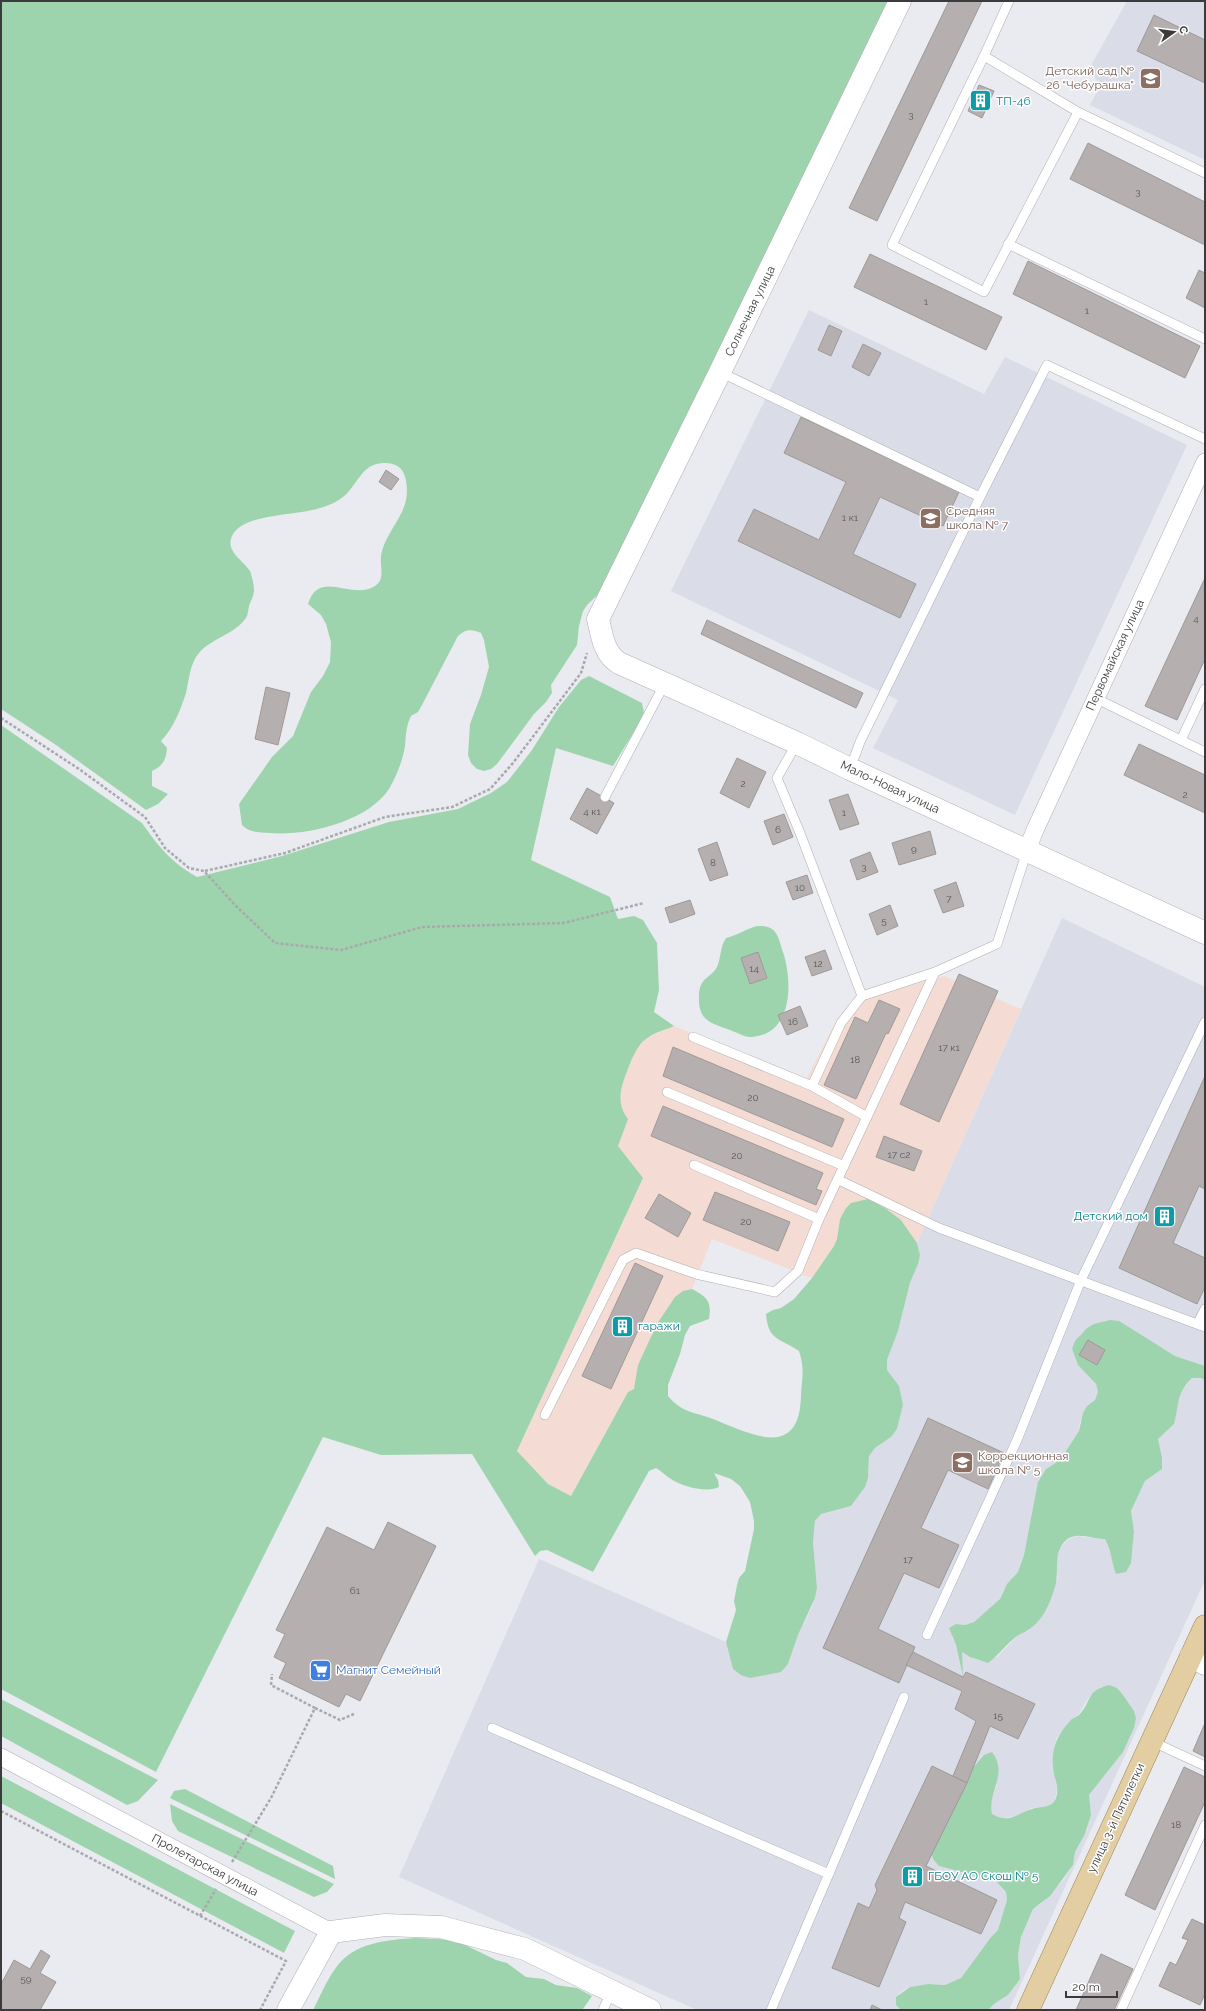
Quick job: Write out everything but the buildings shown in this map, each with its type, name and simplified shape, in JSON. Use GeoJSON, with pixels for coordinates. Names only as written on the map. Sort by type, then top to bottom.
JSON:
{"type":"FeatureCollection","features":[{"type":"Feature","properties":{"kind":"main road","name":"улица 3-й Пятилетки"},"geometry":{"type":"LineString","coordinates":[[1028,2010],[1151,1741],[1198,1660],[1205,1626]]}},
{"type":"Feature","properties":{"kind":"street","name":"Солнечная улица"},"geometry":{"type":"LineString","coordinates":[[598,619],[900,1]]}},
{"type":"Feature","properties":{"kind":"street","name":"Первомайская улица"},"geometry":{"type":"LineString","coordinates":[[1027,850],[1095,698],[1205,462]]}},
{"type":"Feature","properties":{"kind":"street","name":"Мало-Новая улица"},"geometry":{"type":"LineString","coordinates":[[598,619],[608,653],[615,661],[797,742],[850,769],[1205,933]]}},
{"type":"Feature","properties":{"kind":"street","name":"Пролетарская улица"},"geometry":{"type":"LineString","coordinates":[[1,1757],[331,1932]]}},
{"type":"Feature","properties":{"kind":"street"},"geometry":{"type":"LineString","coordinates":[[288,2010],[331,1932],[385,1925],[441,1927],[525,1949],[607,2001],[650,2010]]}},
{"type":"Feature","properties":{"kind":"lane"},"geometry":{"type":"LineString","coordinates":[[1009,1],[984,56],[892,245],[984,292],[1078,112]]}},
{"type":"Feature","properties":{"kind":"lane"},"geometry":{"type":"LineString","coordinates":[[984,56],[1078,112],[1205,173]]}},
{"type":"Feature","properties":{"kind":"lane"},"geometry":{"type":"LineString","coordinates":[[1008,244],[1205,339]]}},
{"type":"Feature","properties":{"kind":"lane"},"geometry":{"type":"LineString","coordinates":[[850,769],[860,742],[980,497],[1047,365],[1205,439]]}},
{"type":"Feature","properties":{"kind":"lane"},"geometry":{"type":"LineString","coordinates":[[720,372],[980,497]]}},
{"type":"Feature","properties":{"kind":"lane"},"geometry":{"type":"LineString","coordinates":[[605,797],[666,684]]}},
{"type":"Feature","properties":{"kind":"lane"},"geometry":{"type":"LineString","coordinates":[[1181,740],[1205,689]]}},
{"type":"Feature","properties":{"kind":"lane"},"geometry":{"type":"LineString","coordinates":[[1095,698],[1205,752]]}},
{"type":"Feature","properties":{"kind":"lane"},"geometry":{"type":"LineString","coordinates":[[797,742],[777,778],[800,832],[862,996]]}},
{"type":"Feature","properties":{"kind":"lane"},"geometry":{"type":"LineString","coordinates":[[812,1086],[841,1023],[862,996],[935,972],[996,944],[1027,850]]}},
{"type":"Feature","properties":{"kind":"lane"},"geometry":{"type":"LineString","coordinates":[[545,1415],[623,1260],[636,1253],[696,1274],[775,1292],[798,1271],[819,1219],[839,1180],[844,1166],[935,972]]}},
{"type":"Feature","properties":{"kind":"lane"},"geometry":{"type":"LineString","coordinates":[[927,1635],[1017,1440],[1081,1280],[1205,1022]]}},
{"type":"Feature","properties":{"kind":"lane"},"geometry":{"type":"LineString","coordinates":[[693,1037],[812,1086],[867,1117]]}},
{"type":"Feature","properties":{"kind":"lane"},"geometry":{"type":"LineString","coordinates":[[667,1092],[844,1166]]}},
{"type":"Feature","properties":{"kind":"lane"},"geometry":{"type":"LineString","coordinates":[[694,1165],[819,1219]]}},
{"type":"Feature","properties":{"kind":"lane"},"geometry":{"type":"LineString","coordinates":[[839,1180],[939,1228],[1201,1325],[1205,1309]]}},
{"type":"Feature","properties":{"kind":"lane"},"geometry":{"type":"LineString","coordinates":[[771,2010],[904,1698]]}},
{"type":"Feature","properties":{"kind":"lane"},"geometry":{"type":"LineString","coordinates":[[492,1728],[829,1874]]}},
{"type":"Feature","properties":{"kind":"lane"},"geometry":{"type":"LineString","coordinates":[[1151,1741],[1205,1766]]}},
{"type":"Feature","properties":{"kind":"lane"},"geometry":{"type":"LineString","coordinates":[[1121,2010],[1205,1825]]}},
{"type":"Feature","properties":{"kind":"path"},"geometry":{"type":"LineString","coordinates":[[1,718],[145,816],[165,848],[189,868],[204,871],[284,853],[385,817],[452,807],[490,788],[513,763],[581,673],[598,619]]}},
{"type":"Feature","properties":{"kind":"path"},"geometry":{"type":"LineString","coordinates":[[204,871],[236,906],[275,943],[341,950],[422,927],[564,923],[644,903]]}},
{"type":"Feature","properties":{"kind":"path"},"geometry":{"type":"LineString","coordinates":[[272,1674],[271,1685],[315,1708],[340,1720],[354,1714]]}},
{"type":"Feature","properties":{"kind":"path"},"geometry":{"type":"LineString","coordinates":[[200,1916],[271,1798],[315,1708]]}},
{"type":"Feature","properties":{"kind":"path"},"geometry":{"type":"LineString","coordinates":[[1,1811],[286,1961],[260,2010]]}},
{"type":"Feature","properties":{"kind":"shaded area","name":"Детский сад № 26 \"Чебурашка\""},"geometry":{"type":"Polygon","coordinates":[[[1127,1],[1205,1],[1205,160],[1090,105],[1100,86],[1089,69],[1127,1]]]}},
{"type":"Feature","properties":{"kind":"shaded area","name":"Средняя школа № 7"},"geometry":{"type":"Polygon","coordinates":[[[809,310],[984,394],[1005,357],[1187,445],[1015,815],[873,748],[898,700],[671,591],[809,310]]]}},
{"type":"Feature","properties":{"kind":"shaded area","name":"Коррекционная школа № 5"},"geometry":{"type":"Polygon","coordinates":[[[1062,918],[1205,987],[1205,1366],[1175,1356],[1135,1332],[1094,1324],[1081,1334],[1072,1349],[1078,1365],[1096,1384],[1098,1392],[1095,1400],[1087,1406],[1080,1422],[1079,1431],[1060,1460],[1046,1469],[1036,1501],[1022,1563],[1018,1572],[1003,1591],[1000,1599],[974,1622],[965,1625],[956,1624],[952,1637],[956,1645],[962,1673],[962,1652],[979,1661],[997,1657],[1018,1635],[1028,1631],[1058,1578],[1056,1568],[1057,1559],[1060,1549],[1067,1540],[1077,1536],[1105,1539],[1112,1555],[1113,1566],[1132,1551],[1134,1531],[1131,1511],[1145,1481],[1162,1469],[1158,1439],[1174,1424],[1179,1394],[1192,1378],[1201,1378],[1205,1380],[1205,1580],[1009,2010],[988,2010],[1004,1998],[1020,1979],[1018,1955],[1021,1937],[1033,1909],[1042,1903],[1064,1879],[1073,1865],[1074,1852],[1087,1830],[1091,1815],[1089,1795],[1123,1752],[1134,1728],[1134,1711],[1129,1704],[1101,1687],[1088,1698],[1079,1714],[1071,1720],[1056,1739],[1053,1765],[1057,1790],[1055,1800],[1049,1806],[1032,1808],[1017,1816],[999,1819],[992,1814],[990,1805],[992,1794],[997,1785],[973,1769],[968,1775],[939,1866],[976,1876],[994,1879],[1006,1892],[1007,1900],[1001,1923],[998,1930],[991,1937],[961,1978],[945,1985],[928,1984],[910,1987],[902,1991],[896,1997],[896,2005],[901,2010],[697,2010],[399,1877],[539,1559],[726,1642],[733,1669],[788,1664],[798,1635],[812,1607],[817,1588],[813,1542],[815,1521],[821,1514],[851,1506],[865,1487],[868,1478],[869,1456],[875,1448],[891,1437],[897,1429],[903,1405],[887,1370],[887,1360],[898,1331],[910,1283],[920,1255],[917,1243],[1062,918]]]}},
{"type":"Feature","properties":{"kind":"shaded area"},"geometry":{"type":"Polygon","coordinates":[[[944,976],[1021,1009],[917,1243],[901,1220],[876,1202],[840,1219],[837,1239],[834,1246],[812,1278],[712,1239],[692,1289],[634,1389],[628,1392],[571,1496],[548,1484],[517,1451],[643,1179],[617,1146],[628,1119],[623,1113],[620,1100],[624,1075],[636,1049],[647,1038],[674,1026],[807,1078],[837,1019],[851,1002],[944,976]]]}},
{"type":"Feature","properties":{"kind":"green space"},"geometry":{"type":"Polygon","coordinates":[[[1,1],[889,1],[607,586],[588,604],[583,611],[579,626],[577,645],[551,685],[552,693],[546,702],[534,714],[497,764],[491,769],[484,771],[477,769],[471,763],[468,755],[470,724],[481,695],[489,667],[484,640],[481,633],[469,630],[458,636],[418,712],[411,716],[407,727],[404,751],[399,768],[389,789],[379,800],[366,810],[351,818],[318,829],[301,832],[270,833],[251,831],[242,825],[239,804],[272,757],[293,736],[311,692],[323,676],[330,662],[331,642],[326,624],[321,615],[308,604],[313,594],[320,588],[328,586],[366,590],[375,586],[380,581],[381,555],[387,538],[404,508],[407,492],[406,480],[403,472],[397,466],[388,463],[376,464],[370,467],[360,476],[341,499],[332,504],[310,511],[259,519],[247,523],[238,529],[232,536],[230,541],[233,551],[251,573],[254,588],[253,596],[247,617],[236,628],[210,643],[196,657],[190,672],[186,693],[179,712],[170,730],[161,741],[167,748],[165,759],[159,767],[152,771],[152,786],[168,794],[158,804],[146,810],[56,745],[1,709],[1,1]]]}},
{"type":"Feature","properties":{"kind":"green space"},"geometry":{"type":"Polygon","coordinates":[[[589,676],[642,703],[644,713],[643,717],[613,766],[556,748],[531,860],[610,897],[618,919],[634,916],[643,920],[657,943],[659,990],[654,1012],[674,1026],[652,1035],[643,1041],[635,1052],[625,1075],[621,1090],[621,1105],[628,1119],[618,1146],[643,1178],[517,1451],[548,1484],[571,1496],[628,1392],[634,1389],[638,1365],[657,1324],[675,1297],[683,1291],[692,1289],[705,1297],[707,1300],[710,1308],[709,1319],[690,1326],[685,1335],[680,1354],[668,1385],[668,1396],[673,1402],[684,1409],[743,1431],[771,1437],[783,1436],[792,1429],[798,1416],[803,1369],[799,1351],[776,1338],[772,1334],[767,1323],[766,1314],[781,1308],[794,1299],[812,1278],[834,1246],[837,1239],[840,1219],[846,1208],[851,1203],[868,1199],[885,1208],[901,1220],[917,1243],[920,1255],[910,1283],[898,1331],[887,1360],[887,1370],[899,1386],[903,1405],[897,1429],[891,1437],[875,1448],[869,1456],[868,1478],[865,1487],[851,1506],[821,1514],[815,1521],[813,1542],[817,1588],[815,1598],[798,1635],[788,1664],[781,1672],[750,1678],[741,1675],[733,1669],[726,1642],[736,1610],[734,1601],[737,1585],[739,1578],[745,1571],[754,1529],[750,1502],[740,1486],[731,1479],[714,1473],[718,1480],[719,1487],[714,1489],[702,1489],[688,1487],[676,1482],[656,1468],[649,1471],[593,1572],[547,1550],[540,1551],[535,1556],[472,1454],[381,1455],[323,1437],[156,1772],[1,1689],[1,725],[142,823],[173,860],[197,877],[282,856],[389,822],[458,809],[491,793],[507,782],[532,750],[559,707],[581,680],[589,676]]]}},
{"type":"Feature","properties":{"kind":"green space"},"geometry":{"type":"Polygon","coordinates":[[[757,926],[769,927],[778,936],[786,964],[788,992],[782,1018],[775,1028],[764,1034],[748,1037],[707,1020],[703,1016],[699,1005],[699,990],[705,979],[717,967],[726,938],[757,926]]]}},
{"type":"Feature","properties":{"kind":"green space"},"geometry":{"type":"Polygon","coordinates":[[[1110,1320],[1119,1321],[1175,1356],[1205,1366],[1205,1380],[1201,1378],[1192,1378],[1183,1389],[1180,1394],[1174,1424],[1158,1439],[1162,1458],[1162,1469],[1145,1481],[1131,1511],[1134,1531],[1131,1563],[1126,1572],[1116,1574],[1105,1539],[1085,1536],[1070,1537],[1062,1545],[1059,1551],[1055,1587],[1042,1617],[1027,1631],[1013,1639],[996,1657],[988,1663],[970,1657],[962,1652],[963,1677],[956,1645],[949,1628],[956,1624],[965,1625],[974,1622],[1000,1599],[1007,1584],[1018,1572],[1024,1555],[1038,1482],[1046,1469],[1060,1460],[1079,1431],[1083,1413],[1087,1406],[1095,1400],[1098,1392],[1096,1384],[1078,1365],[1072,1349],[1075,1341],[1087,1328],[1094,1324],[1110,1320]]]}},
{"type":"Feature","properties":{"kind":"green space"},"geometry":{"type":"Polygon","coordinates":[[[1109,1685],[1117,1688],[1134,1711],[1136,1718],[1134,1728],[1123,1752],[1089,1795],[1091,1815],[1085,1834],[1075,1852],[1073,1865],[1050,1896],[1033,1909],[1021,1937],[1018,1955],[1020,1979],[1008,1995],[988,2010],[901,2010],[896,2005],[896,1997],[910,1987],[928,1984],[945,1985],[961,1978],[991,1937],[998,1930],[1007,1900],[1006,1892],[994,1879],[976,1876],[939,1866],[933,1859],[931,1850],[961,1782],[984,1755],[992,1752],[997,1760],[998,1776],[992,1798],[992,1814],[998,1817],[1008,1818],[1032,1809],[1049,1806],[1054,1802],[1057,1792],[1053,1766],[1053,1752],[1057,1739],[1071,1720],[1080,1714],[1084,1709],[1090,1696],[1096,1690],[1109,1685]]]}},
{"type":"Feature","properties":{"kind":"green space"},"geometry":{"type":"Polygon","coordinates":[[[1,1699],[158,1780],[138,1801],[127,1805],[1,1736],[1,1699]]]}},
{"type":"Feature","properties":{"kind":"green space"},"geometry":{"type":"Polygon","coordinates":[[[1,1776],[295,1931],[284,1953],[1,1803],[1,1776]]]}},
{"type":"Feature","properties":{"kind":"green space"},"geometry":{"type":"Polygon","coordinates":[[[185,1789],[333,1866],[335,1879],[170,1798],[174,1791],[185,1789]]]}},
{"type":"Feature","properties":{"kind":"green space"},"geometry":{"type":"Polygon","coordinates":[[[170,1804],[334,1884],[327,1892],[314,1897],[178,1831],[172,1821],[170,1804]]]}},
{"type":"Feature","properties":{"kind":"green space"},"geometry":{"type":"Polygon","coordinates":[[[416,1938],[455,1940],[496,1960],[507,1963],[526,1977],[544,1979],[556,1985],[577,1988],[592,1996],[583,2009],[580,2010],[313,2010],[335,1969],[342,1960],[351,1953],[371,1944],[416,1938]]]}},
{"type":"Feature","properties":{"kind":"place","name":"Детский сад № 26 \"Чебурашка\""},"geometry":{"type":"Point","coordinates":[1150,78]}},
{"type":"Feature","properties":{"kind":"place","name":"ТП-46"},"geometry":{"type":"Point","coordinates":[981,101]}},
{"type":"Feature","properties":{"kind":"place","name":"Средняя школа № 7"},"geometry":{"type":"Point","coordinates":[930,518]}},
{"type":"Feature","properties":{"kind":"place","name":"Детский дом"},"geometry":{"type":"Point","coordinates":[1164,1216]}},
{"type":"Feature","properties":{"kind":"place","name":"гаражи"},"geometry":{"type":"Point","coordinates":[623,1326]}},
{"type":"Feature","properties":{"kind":"place","name":"Коррекционная школа № 5"},"geometry":{"type":"Point","coordinates":[963,1463]}},
{"type":"Feature","properties":{"kind":"place","name":"Магнит Семейный"},"geometry":{"type":"Point","coordinates":[320,1670]}},
{"type":"Feature","properties":{"kind":"place","name":"ГБОУ АО Скош № 5"},"geometry":{"type":"Point","coordinates":[913,1876]}}]}
